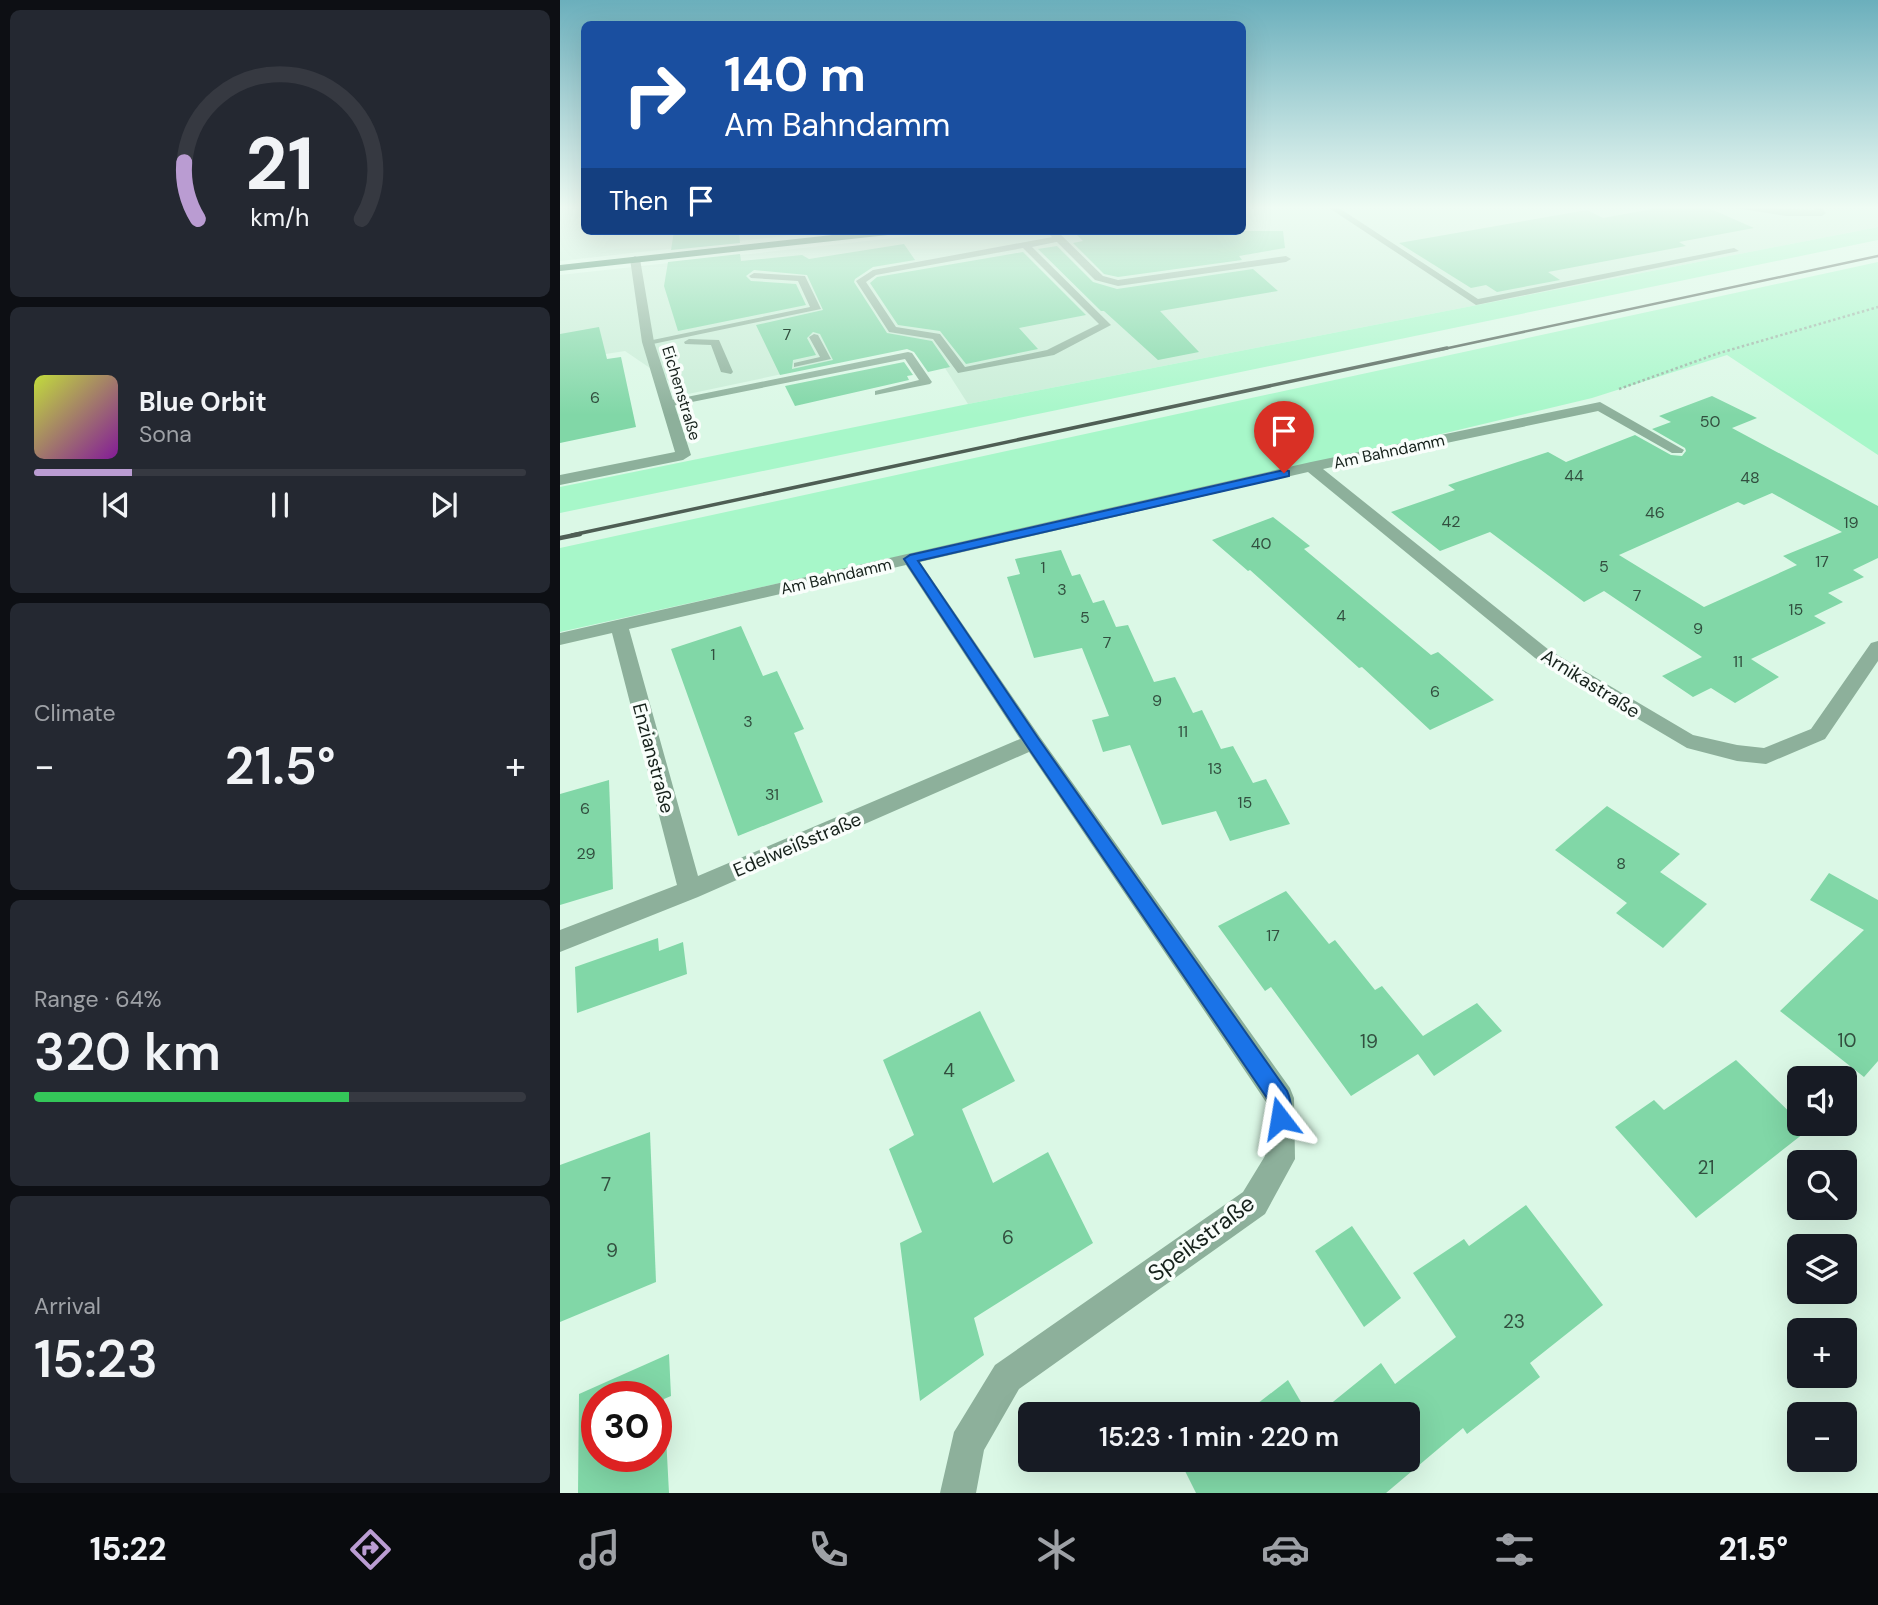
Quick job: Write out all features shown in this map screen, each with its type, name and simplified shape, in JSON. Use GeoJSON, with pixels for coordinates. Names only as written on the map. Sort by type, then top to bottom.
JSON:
{"type":"FeatureCollection","features":[{"type":"Feature","properties":{"kind":"street","name":"Eichenstraße"},"geometry":{"type":"LineString","coordinates":[[560,480],[682,455],[648,342],[638,276]]}},
{"type":"Feature","properties":{"kind":"street"},"geometry":{"type":"LineString","coordinates":[[1097,276],[1118,283],[1169,276]]}},
{"type":"Feature","properties":{"kind":"street"},"geometry":{"type":"LineString","coordinates":[[1600,406],[1677,450]]}},
{"type":"Feature","properties":{"kind":"street","name":"Am Bahndamm"},"geometry":{"type":"LineString","coordinates":[[560,639],[1311,467],[1600,406]]}},
{"type":"Feature","properties":{"kind":"street","name":"Arnikastraße"},"geometry":{"type":"LineString","coordinates":[[1311,467],[1542,654],[1686,741],[1737,753],[1766,756],[1818,734],[1878,647]]}},
{"type":"Feature","properties":{"kind":"street","name":"Speikstraße"},"geometry":{"type":"LineString","coordinates":[[910,559],[1033,742],[1280,1098],[1280,1159],[1254,1203],[1007,1377],[967,1445],[958,1493]]}},
{"type":"Feature","properties":{"kind":"street","name":"Enzianstraße"},"geometry":{"type":"LineString","coordinates":[[619,626],[690,890]]}},
{"type":"Feature","properties":{"kind":"street","name":"Edelweißstraße"},"geometry":{"type":"LineString","coordinates":[[560,941],[690,890],[1033,742]]}},
{"type":"Feature","properties":{"kind":"lane"},"geometry":{"type":"LineString","coordinates":[[648,342],[816,309],[802,278],[754,276]]}},
{"type":"Feature","properties":{"kind":"lane"},"geometry":{"type":"LineString","coordinates":[[869,276],[861,281],[892,330],[936,336],[962,371],[1050,353],[1106,325],[1056,276]]}},
{"type":"Feature","properties":{"kind":"lane"},"geometry":{"type":"LineString","coordinates":[[1435,276],[1476,302],[1609,276]]}},
{"type":"Feature","properties":{"kind":"lane"},"geometry":{"type":"LineString","coordinates":[[666,399],[826,359],[814,337]]}},
{"type":"Feature","properties":{"kind":"lane"},"geometry":{"type":"LineString","coordinates":[[648,342],[715,342],[727,372]]}},
{"type":"Feature","properties":{"kind":"lane"},"geometry":{"type":"LineString","coordinates":[[666,399],[908,355],[926,382],[879,393]]}},
{"type":"Feature","properties":{"kind":"path"},"geometry":{"type":"LineString","coordinates":[[1600,406],[1604,394],[1703,359],[1878,307]]}},
{"type":"Feature","properties":{"kind":"shaded area"},"geometry":{"type":"Polygon","coordinates":[[[560,276],[1628,276],[968,404],[929,343],[688,394],[625,351],[560,361],[560,276]]]}},
{"type":"Feature","properties":{"kind":"green space"},"geometry":{"type":"Polygon","coordinates":[[[1628,276],[1706,276],[560,513],[560,487],[968,404],[1628,276]]]}},
{"type":"Feature","properties":{"kind":"green space"},"geometry":{"type":"Polygon","coordinates":[[[1815,276],[1878,276],[1878,455],[1727,355],[1592,398],[1358,454],[560,632],[560,548],[1815,276]]]}},
{"type":"Feature","properties":{"kind":"building"},"geometry":{"type":"Polygon","coordinates":[[[666,276],[746,276],[751,281],[796,284],[806,305],[678,331],[664,286],[666,276]]]}},
{"type":"Feature","properties":{"kind":"building"},"geometry":{"type":"Polygon","coordinates":[[[807,276],[860,276],[854,282],[887,333],[932,341],[950,367],[928,372],[914,352],[907,349],[780,375],[756,325],[823,310],[807,276]],[[813,332],[807,338],[816,355],[793,360],[792,369],[833,360],[820,334],[813,332]]]}},
{"type":"Feature","properties":{"kind":"building"},"geometry":{"type":"Polygon","coordinates":[[[1047,276],[1086,315],[1019,328],[1038,349],[966,364],[940,331],[898,325],[870,283],[877,277],[1047,276]]]}},
{"type":"Feature","properties":{"kind":"building"},"geometry":{"type":"Polygon","coordinates":[[[1065,276],[1087,276],[1093,282],[1117,289],[1208,276],[1261,276],[1278,291],[1160,311],[1199,352],[1158,360],[1065,276]]]}},
{"type":"Feature","properties":{"kind":"building"},"geometry":{"type":"Polygon","coordinates":[[[1451,276],[1554,276],[1560,280],[1497,292],[1486,285],[1471,288],[1451,276]]]}},
{"type":"Feature","properties":{"kind":"building"},"geometry":{"type":"Polygon","coordinates":[[[599,327],[607,359],[621,357],[636,427],[560,443],[560,334],[599,327]]]}},
{"type":"Feature","properties":{"kind":"building"},"geometry":{"type":"Polygon","coordinates":[[[904,362],[913,375],[907,376],[909,380],[795,406],[785,386],[904,362]]]}},
{"type":"Feature","properties":{"kind":"building"},"geometry":{"type":"Polygon","coordinates":[[[1712,396],[1757,418],[1732,428],[1878,506],[1878,558],[1853,570],[1864,577],[1828,593],[1843,602],[1814,616],[1826,623],[1751,659],[1779,677],[1735,703],[1711,688],[1693,697],[1662,676],[1702,657],[1604,591],[1584,602],[1490,532],[1440,551],[1391,512],[1455,490],[1448,485],[1548,452],[1566,462],[1635,435],[1671,455],[1682,456],[1685,448],[1652,429],[1671,422],[1659,416],[1712,396]],[[1772,493],[1744,505],[1738,502],[1619,555],[1704,607],[1797,565],[1783,556],[1842,532],[1772,493]]]}},
{"type":"Feature","properties":{"kind":"building"},"geometry":{"type":"Polygon","coordinates":[[[1273,517],[1310,546],[1304,549],[1431,655],[1438,652],[1494,700],[1430,730],[1362,667],[1359,668],[1250,570],[1212,540],[1273,517]]]}},
{"type":"Feature","properties":{"kind":"building"},"geometry":{"type":"Polygon","coordinates":[[[1061,550],[1072,576],[1080,574],[1093,603],[1104,600],[1116,627],[1128,625],[1154,682],[1175,677],[1193,713],[1202,710],[1221,749],[1233,746],[1253,783],[1266,779],[1290,824],[1230,841],[1216,811],[1162,825],[1130,745],[1103,752],[1092,720],[1109,716],[1082,648],[1034,658],[1007,577],[1020,574],[1015,559],[1061,550]]]}},
{"type":"Feature","properties":{"kind":"building"},"geometry":{"type":"Polygon","coordinates":[[[741,626],[763,676],[777,671],[804,729],[794,733],[823,802],[738,836],[671,649],[741,626]]]}},
{"type":"Feature","properties":{"kind":"building"},"geometry":{"type":"Polygon","coordinates":[[[609,780],[613,889],[560,905],[560,794],[609,780]]]}},
{"type":"Feature","properties":{"kind":"building"},"geometry":{"type":"Polygon","coordinates":[[[1607,806],[1680,854],[1660,872],[1707,904],[1663,948],[1616,913],[1627,903],[1555,850],[1607,806]]]}},
{"type":"Feature","properties":{"kind":"building"},"geometry":{"type":"Polygon","coordinates":[[[1829,873],[1878,900],[1878,1061],[1864,1077],[1857,1072],[1857,1066],[1850,1066],[1780,1011],[1864,930],[1810,900],[1829,873]]]}},
{"type":"Feature","properties":{"kind":"building"},"geometry":{"type":"Polygon","coordinates":[[[1286,891],[1329,944],[1335,940],[1375,990],[1382,986],[1423,1036],[1477,1003],[1502,1031],[1434,1076],[1418,1054],[1351,1096],[1271,987],[1265,991],[1218,926],[1286,891]]]}},
{"type":"Feature","properties":{"kind":"building"},"geometry":{"type":"Polygon","coordinates":[[[658,938],[659,951],[683,942],[687,974],[577,1013],[575,967],[658,938]]]}},
{"type":"Feature","properties":{"kind":"building"},"geometry":{"type":"Polygon","coordinates":[[[980,1011],[1015,1081],[962,1109],[993,1183],[1048,1152],[1093,1243],[974,1318],[984,1355],[920,1401],[900,1243],[922,1232],[889,1149],[914,1135],[883,1060],[980,1011]]]}},
{"type":"Feature","properties":{"kind":"building"},"geometry":{"type":"Polygon","coordinates":[[[1736,1060],[1787,1110],[1787,1136],[1800,1136],[1696,1218],[1615,1127],[1654,1100],[1664,1110],[1736,1060]]]}},
{"type":"Feature","properties":{"kind":"building"},"geometry":{"type":"Polygon","coordinates":[[[650,1132],[656,1282],[560,1322],[560,1165],[650,1132]]]}},
{"type":"Feature","properties":{"kind":"building"},"geometry":{"type":"Polygon","coordinates":[[[1526,1205],[1603,1305],[1530,1363],[1540,1377],[1467,1434],[1463,1428],[1420,1464],[1420,1402],[1333,1402],[1381,1363],[1395,1384],[1456,1337],[1413,1273],[1464,1239],[1469,1246],[1526,1205]]]}},
{"type":"Feature","properties":{"kind":"building"},"geometry":{"type":"Polygon","coordinates":[[[1352,1226],[1401,1298],[1364,1327],[1315,1251],[1352,1226]]]}},
{"type":"Feature","properties":{"kind":"building"},"geometry":{"type":"Polygon","coordinates":[[[669,1354],[670,1381],[608,1381],[669,1354]]]}},
{"type":"Feature","properties":{"kind":"building"},"geometry":{"type":"Polygon","coordinates":[[[1288,1380],[1301,1402],[1260,1402],[1288,1380]]]}},
{"type":"Feature","properties":{"kind":"building"},"geometry":{"type":"Polygon","coordinates":[[[581,1393],[581,1472],[668,1472],[669,1493],[578,1493],[581,1393]]]}},
{"type":"Feature","properties":{"kind":"building"},"geometry":{"type":"Polygon","coordinates":[[[1186,1472],[1411,1472],[1386,1493],[1196,1493],[1186,1472]]]}},
{"type":"Feature","properties":{"kind":"railway"},"geometry":{"type":"LineString","coordinates":[[1439,350],[1786,276]]}},
{"type":"Feature","properties":{"kind":"railway"},"geometry":{"type":"LineString","coordinates":[[572,535],[1447,348]]}},
{"type":"Feature","properties":{"kind":"railway"},"geometry":{"type":"LineString","coordinates":[[560,538],[580,534]]}},
{"type":"Feature","properties":{"kind":"route"},"geometry":{"type":"LineString","coordinates":[[1280,1118],[1280,1098],[1033,742],[910,559],[1284,473]]}}]}
